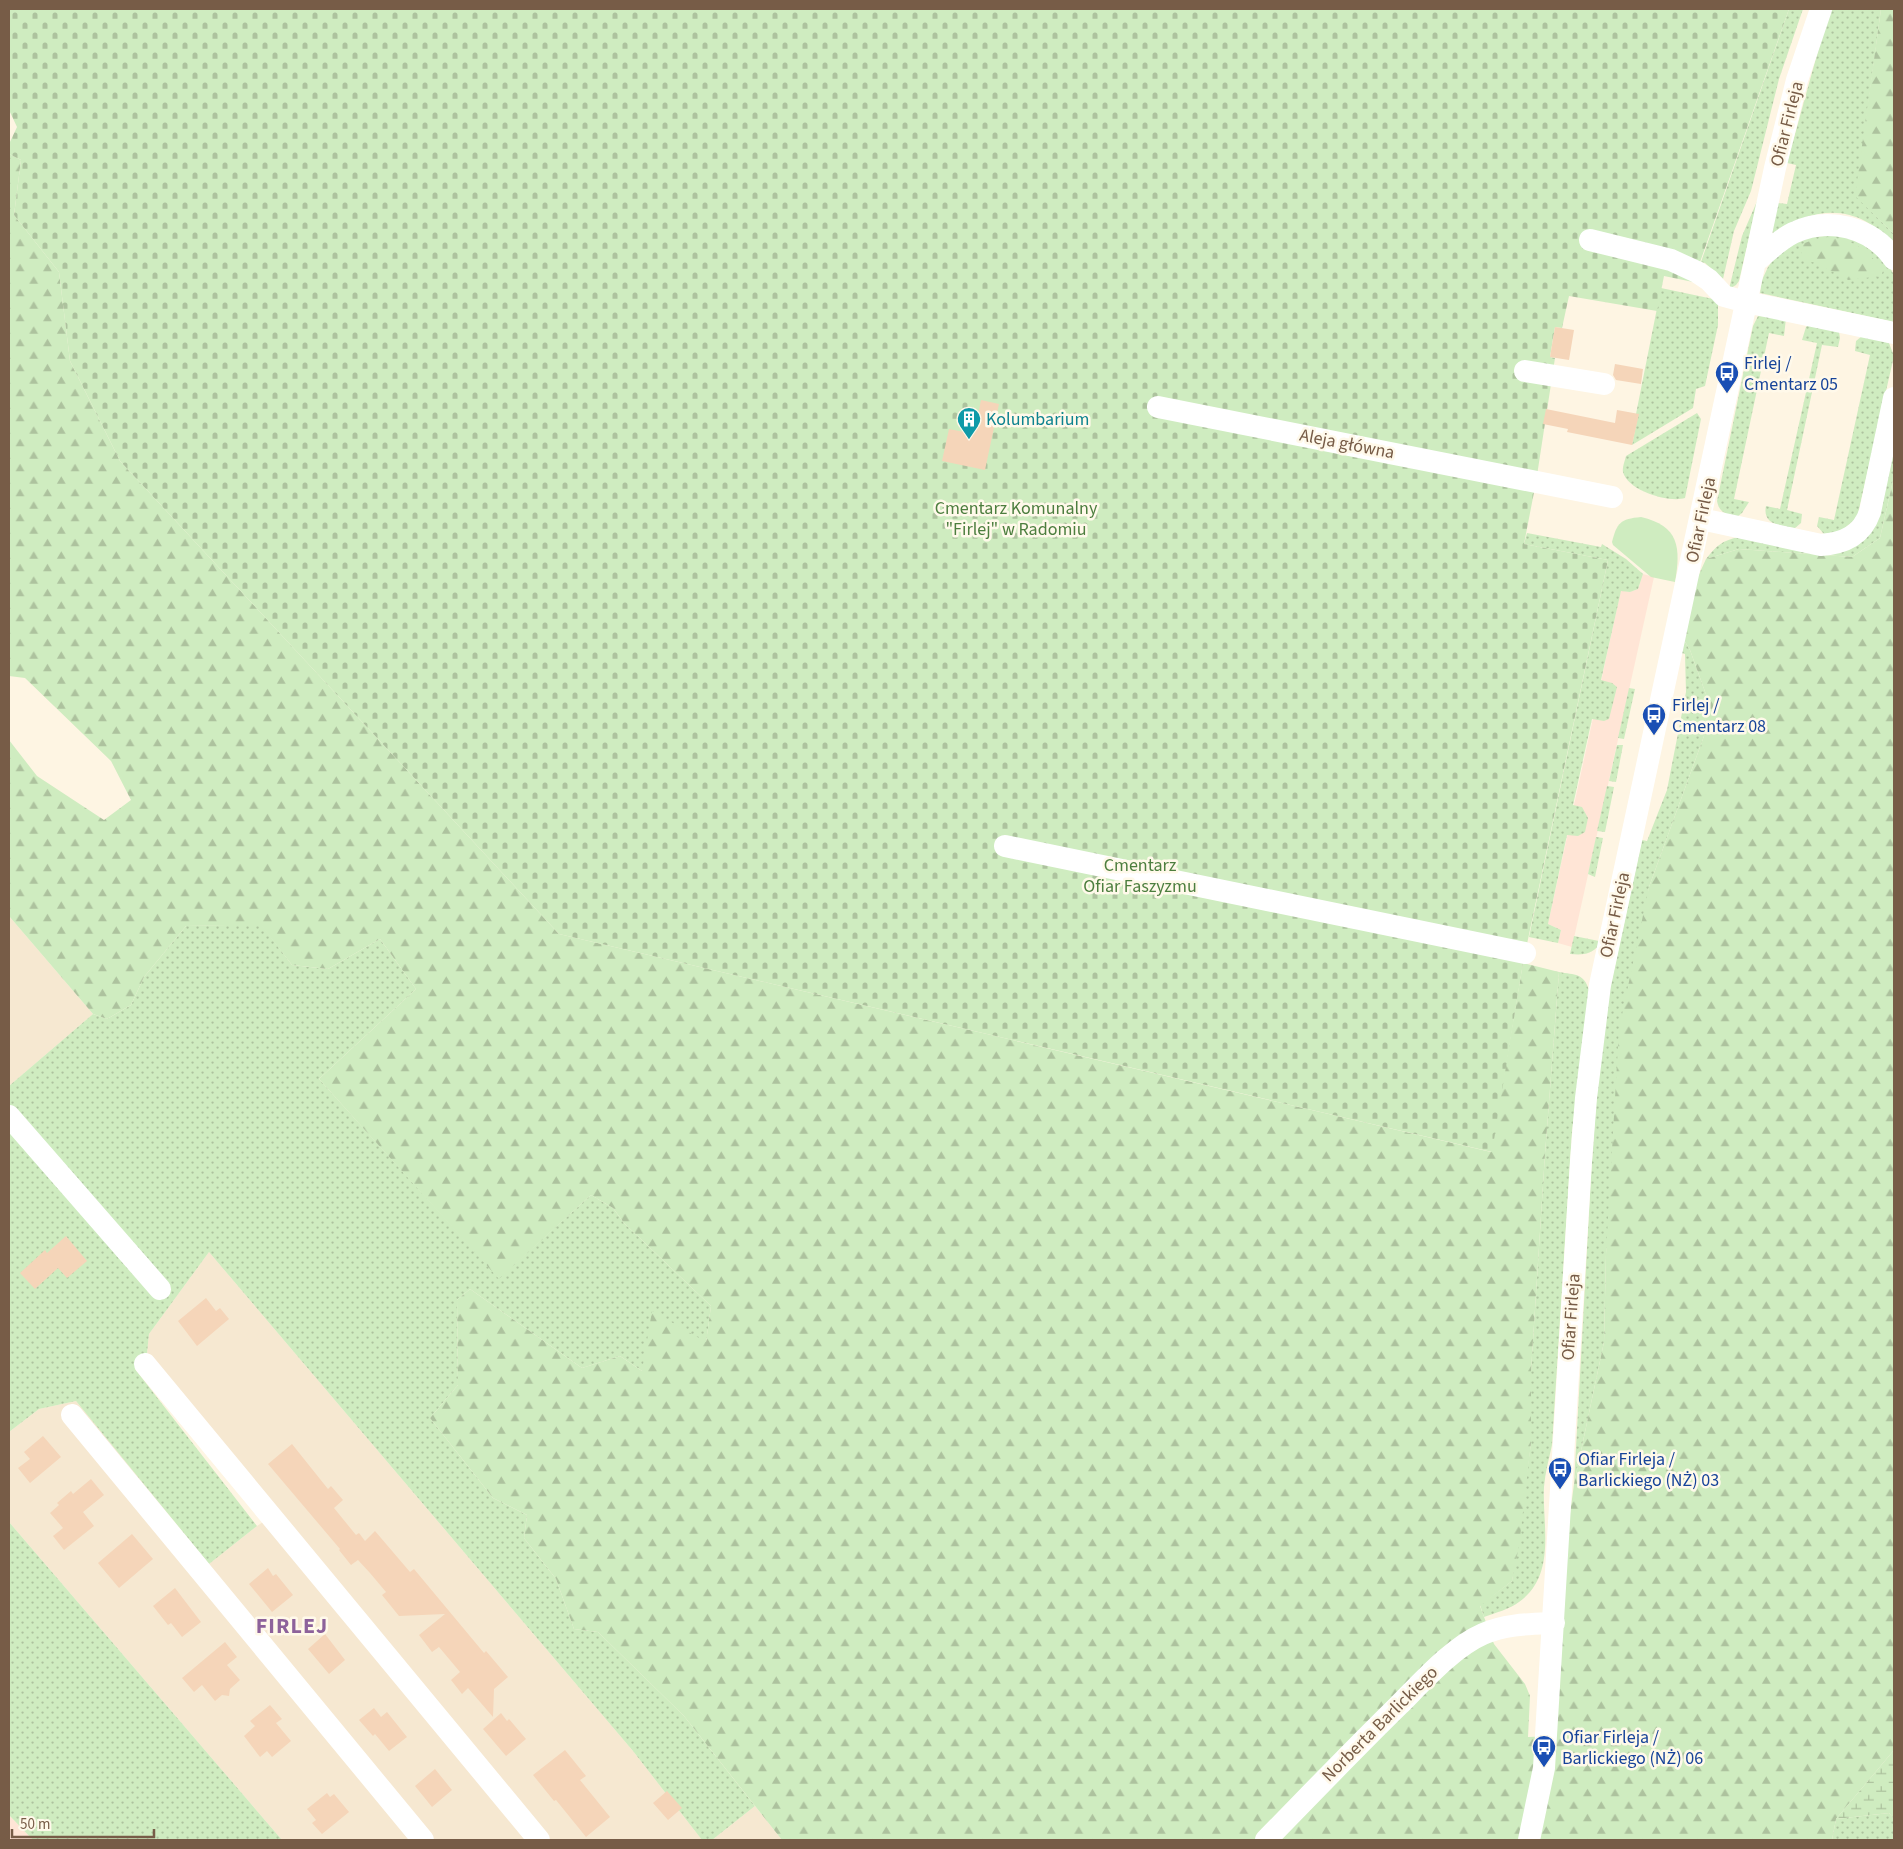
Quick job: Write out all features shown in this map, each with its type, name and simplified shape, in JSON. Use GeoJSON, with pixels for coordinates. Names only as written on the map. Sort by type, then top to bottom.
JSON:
{"type":"FeatureCollection","features":[{"type":"Feature","properties":{"kind":"street","name":"Ofiar Firleja"},"geometry":{"type":"LineString","coordinates":[[1528,1840],[1544,1768],[1581,1161],[1586,1098],[1600,984],[1775,168],[1797,80],[1821,9]]}},
{"type":"Feature","properties":{"kind":"street"},"geometry":{"type":"LineString","coordinates":[[1756,261],[1794,232],[1824,225],[1840,225],[1859,230],[1880,243],[1894,259]]}},
{"type":"Feature","properties":{"kind":"street"},"geometry":{"type":"LineString","coordinates":[[1590,240],[1671,260],[1709,280],[1724,296],[1894,333]]}},
{"type":"Feature","properties":{"kind":"street"},"geometry":{"type":"LineString","coordinates":[[1524,370],[1604,384]]}},
{"type":"Feature","properties":{"kind":"street"},"geometry":{"type":"LineString","coordinates":[[1701,519],[1821,545],[1834,544],[1858,532],[1866,524],[1870,512],[1894,398]]}},
{"type":"Feature","properties":{"kind":"street","name":"Aleja główna"},"geometry":{"type":"LineString","coordinates":[[1158,407],[1612,497]]}},
{"type":"Feature","properties":{"kind":"street"},"geometry":{"type":"LineString","coordinates":[[1005,846],[1525,953]]}},
{"type":"Feature","properties":{"kind":"street"},"geometry":{"type":"LineString","coordinates":[[9,1116],[160,1289]]}},
{"type":"Feature","properties":{"kind":"street"},"geometry":{"type":"LineString","coordinates":[[145,1364],[539,1840]]}},
{"type":"Feature","properties":{"kind":"street"},"geometry":{"type":"LineString","coordinates":[[72,1414],[423,1840]]}},
{"type":"Feature","properties":{"kind":"street","name":"Norberta Barlickiego"},"geometry":{"type":"LineString","coordinates":[[1266,1840],[1430,1674],[1463,1646],[1483,1634],[1507,1627],[1526,1624],[1554,1624]]}},
{"type":"Feature","properties":{"kind":"street"},"geometry":{"type":"LineString","coordinates":[[1507,1627],[1536,1642],[1551,1658]]}},
{"type":"Feature","properties":{"kind":"shaded area"},"geometry":{"type":"Polygon","coordinates":[[[1643,574],[1654,577],[1572,947],[1558,943],[1561,930],[1548,924],[1621,590],[1630,592],[1638,589],[1643,574]]]}},
{"type":"Feature","properties":{"kind":"shaded area"},"geometry":{"type":"Polygon","coordinates":[[[9,916],[93,1014],[9,1086],[9,916]]]}},
{"type":"Feature","properties":{"kind":"shaded area"},"geometry":{"type":"Polygon","coordinates":[[[209,1252],[633,1751],[702,1840],[282,1840],[9,1522],[9,1432],[39,1409],[76,1401],[209,1564],[278,1512],[147,1353],[149,1334],[209,1252]]]}},
{"type":"Feature","properties":{"kind":"shaded area"},"geometry":{"type":"Polygon","coordinates":[[[755,1806],[782,1840],[712,1840],[755,1806]]]}},
{"type":"Feature","properties":{"kind":"shaded area"},"geometry":{"type":"Polygon","coordinates":[[[9,1815],[33,1840],[9,1840],[9,1815]]]}},
{"type":"Feature","properties":{"kind":"green space","name":"Cmentarz Komunalny \"Firlej\" w Radomiu"},"geometry":{"type":"Polygon","coordinates":[[[9,9],[1789,9],[1693,282],[1664,276],[1657,311],[1569,296],[1562,328],[1555,327],[1550,357],[1555,358],[1536,482],[1524,544],[1608,560],[1523,963],[1492,1152],[559,934],[120,461],[70,361],[59,272],[14,215],[21,160],[9,154],[9,144],[17,127],[9,110],[9,9]]]}},
{"type":"Feature","properties":{"kind":"green space"},"geometry":{"type":"Polygon","coordinates":[[[1789,9],[1803,9],[1779,79],[1751,191],[1734,231],[1723,279],[1705,263],[1701,262],[1789,9]]]}},
{"type":"Feature","properties":{"kind":"green space"},"geometry":{"type":"Polygon","coordinates":[[[1832,9],[1881,9],[1856,196],[1894,234],[1894,245],[1875,227],[1854,216],[1842,213],[1817,214],[1800,220],[1773,234],[1772,231],[1778,203],[1787,204],[1796,165],[1787,163],[1821,40],[1832,9]]]}},
{"type":"Feature","properties":{"kind":"green space"},"geometry":{"type":"Polygon","coordinates":[[[1881,9],[1894,9],[1894,234],[1855,196],[1881,9]]]}},
{"type":"Feature","properties":{"kind":"green space"},"geometry":{"type":"Polygon","coordinates":[[[9,154],[21,160],[14,215],[59,272],[70,361],[120,461],[559,934],[1491,1152],[1523,963],[1559,972],[1531,1371],[1531,1443],[1519,1546],[1512,1581],[1480,1606],[1494,1644],[1525,1684],[1530,1696],[1528,1737],[1556,1736],[1568,1529],[1574,1484],[1604,1342],[1606,1254],[1619,1029],[1649,887],[1704,736],[1708,700],[1690,650],[1684,640],[1695,583],[1706,559],[1739,549],[1852,557],[1880,538],[1894,476],[1894,1750],[1836,1819],[1832,1840],[782,1840],[684,1716],[598,1632],[574,1629],[556,1579],[524,1538],[527,1515],[493,1498],[430,1418],[458,1385],[457,1300],[470,1289],[582,1368],[620,1356],[642,1371],[652,1311],[706,1342],[711,1306],[624,1223],[613,1208],[591,1195],[499,1279],[319,1079],[416,989],[380,939],[328,969],[292,965],[261,925],[186,926],[144,977],[131,1005],[107,1019],[93,1014],[9,916],[9,740],[37,776],[104,820],[131,800],[111,761],[25,678],[9,676],[9,154]]]}},
{"type":"Feature","properties":{"kind":"green space"},"geometry":{"type":"Polygon","coordinates":[[[1758,199],[1739,281],[1729,289],[1742,236],[1758,199]]]}},
{"type":"Feature","properties":{"kind":"green space"},"geometry":{"type":"Polygon","coordinates":[[[1849,234],[1887,262],[1894,275],[1894,322],[1760,293],[1762,280],[1776,256],[1800,238],[1849,234]]]}},
{"type":"Feature","properties":{"kind":"green space"},"geometry":{"type":"Polygon","coordinates":[[[1828,237],[1838,238],[1860,247],[1872,257],[1883,271],[1881,276],[1848,280],[1819,263],[1803,261],[1802,244],[1828,237]]]}},
{"type":"Feature","properties":{"kind":"green space"},"geometry":{"type":"Polygon","coordinates":[[[1661,288],[1718,300],[1718,325],[1705,386],[1696,389],[1693,408],[1632,445],[1638,415],[1636,414],[1661,288]]]}},
{"type":"Feature","properties":{"kind":"green space"},"geometry":{"type":"Polygon","coordinates":[[[1758,316],[1786,318],[1784,336],[1769,333],[1734,499],[1749,502],[1737,517],[1719,508],[1717,501],[1753,326],[1758,316]]]}},
{"type":"Feature","properties":{"kind":"green space"},"geometry":{"type":"Polygon","coordinates":[[[1809,324],[1839,332],[1840,338],[1838,347],[1822,345],[1787,510],[1802,514],[1801,523],[1795,528],[1770,521],[1767,517],[1766,506],[1780,509],[1817,343],[1802,340],[1806,327],[1809,324]]]}},
{"type":"Feature","properties":{"kind":"green space"},"geometry":{"type":"Polygon","coordinates":[[[1862,336],[1889,343],[1894,356],[1857,518],[1841,531],[1824,534],[1817,526],[1819,517],[1834,520],[1870,355],[1855,351],[1856,341],[1862,336]]]}},
{"type":"Feature","properties":{"kind":"green space"},"geometry":{"type":"Polygon","coordinates":[[[1697,413],[1701,419],[1685,498],[1669,499],[1650,494],[1626,479],[1623,466],[1626,456],[1697,413]]]}},
{"type":"Feature","properties":{"kind":"green space"},"geometry":{"type":"Polygon","coordinates":[[[1894,442],[1894,476],[1880,538],[1852,557],[1739,549],[1706,559],[1720,544],[1739,537],[1847,550],[1894,442]]]}},
{"type":"Feature","properties":{"kind":"green space"},"geometry":{"type":"Polygon","coordinates":[[[1641,517],[1654,521],[1670,532],[1677,548],[1678,558],[1675,582],[1651,577],[1613,545],[1612,542],[1620,523],[1628,519],[1641,517]]]}},
{"type":"Feature","properties":{"kind":"green space"},"geometry":{"type":"Polygon","coordinates":[[[1527,533],[1601,547],[1602,544],[1626,559],[1643,574],[1638,589],[1630,592],[1621,591],[1601,680],[1612,683],[1617,687],[1609,719],[1604,721],[1592,719],[1573,805],[1582,807],[1588,818],[1585,832],[1578,836],[1567,835],[1548,924],[1561,930],[1558,943],[1529,937],[1608,560],[1524,544],[1527,533]]]}},
{"type":"Feature","properties":{"kind":"green space"},"geometry":{"type":"Polygon","coordinates":[[[1684,640],[1690,650],[1708,700],[1704,736],[1649,887],[1606,1254],[1604,1342],[1574,1484],[1601,1031],[1642,840],[1647,841],[1667,790],[1686,692],[1685,654],[1681,653],[1684,640]]]}},
{"type":"Feature","properties":{"kind":"green space"},"geometry":{"type":"Polygon","coordinates":[[[1629,688],[1635,689],[1624,739],[1618,738],[1629,688]]]}},
{"type":"Feature","properties":{"kind":"green space"},"geometry":{"type":"Polygon","coordinates":[[[1617,745],[1623,745],[1616,782],[1609,781],[1617,745]]]}},
{"type":"Feature","properties":{"kind":"green space"},"geometry":{"type":"Polygon","coordinates":[[[1607,786],[1614,787],[1605,832],[1597,831],[1607,786]]]}},
{"type":"Feature","properties":{"kind":"green space"},"geometry":{"type":"Polygon","coordinates":[[[1596,837],[1603,838],[1595,877],[1588,874],[1596,837]]]}},
{"type":"Feature","properties":{"kind":"green space"},"geometry":{"type":"Polygon","coordinates":[[[261,924],[292,965],[328,969],[380,939],[416,989],[319,1079],[499,1278],[591,1195],[613,1208],[624,1223],[711,1306],[706,1343],[642,1371],[620,1356],[582,1368],[470,1289],[457,1300],[458,1385],[430,1418],[493,1498],[527,1515],[524,1538],[556,1579],[574,1629],[598,1632],[684,1716],[755,1806],[712,1840],[702,1840],[633,1751],[209,1252],[149,1334],[147,1353],[135,1369],[257,1526],[209,1564],[76,1401],[39,1409],[9,1432],[9,1086],[93,1014],[107,1019],[131,1005],[144,977],[186,926],[261,924]]]}},
{"type":"Feature","properties":{"kind":"green space"},"geometry":{"type":"Polygon","coordinates":[[[1574,936],[1599,941],[1599,945],[1593,951],[1586,954],[1570,954],[1574,936]]]}},
{"type":"Feature","properties":{"kind":"green space"},"geometry":{"type":"Polygon","coordinates":[[[1559,972],[1582,978],[1589,990],[1572,1132],[1552,1445],[1544,1487],[1545,1549],[1539,1578],[1531,1591],[1519,1602],[1502,1611],[1484,1617],[1480,1605],[1512,1581],[1531,1443],[1531,1371],[1559,972]]]}},
{"type":"Feature","properties":{"kind":"green space"},"geometry":{"type":"Polygon","coordinates":[[[9,1522],[282,1840],[33,1840],[9,1815],[9,1522]]]}},
{"type":"Feature","properties":{"kind":"green space"},"geometry":{"type":"Polygon","coordinates":[[[1894,1750],[1894,1819],[1889,1813],[1836,1819],[1894,1750]]]}},
{"type":"Feature","properties":{"kind":"green space"},"geometry":{"type":"Polygon","coordinates":[[[1889,1813],[1894,1819],[1894,1840],[1832,1840],[1836,1819],[1889,1813]]]}},
{"type":"Feature","properties":{"kind":"building"},"geometry":{"type":"Polygon","coordinates":[[[1555,327],[1574,330],[1569,360],[1550,357],[1555,327]]]}},
{"type":"Feature","properties":{"kind":"building"},"geometry":{"type":"Polygon","coordinates":[[[1615,364],[1643,369],[1641,384],[1616,380],[1613,375],[1615,364]]]}},
{"type":"Feature","properties":{"kind":"building","name":"Kolumbarium"},"geometry":{"type":"Polygon","coordinates":[[[981,400],[999,404],[985,470],[942,461],[949,429],[974,434],[981,400]]]}},
{"type":"Feature","properties":{"kind":"building"},"geometry":{"type":"Polygon","coordinates":[[[1546,409],[1615,423],[1617,410],[1639,414],[1632,445],[1567,432],[1568,429],[1543,424],[1546,409]]]}},
{"type":"Feature","properties":{"kind":"building"},"geometry":{"type":"Polygon","coordinates":[[[66,1236],[87,1261],[67,1278],[58,1268],[35,1289],[20,1273],[45,1250],[47,1253],[66,1236]]]}},
{"type":"Feature","properties":{"kind":"building"},"geometry":{"type":"Polygon","coordinates":[[[206,1298],[216,1311],[220,1308],[229,1319],[197,1346],[178,1321],[206,1298]]]}},
{"type":"Feature","properties":{"kind":"building"},"geometry":{"type":"Polygon","coordinates":[[[43,1436],[61,1457],[30,1483],[18,1468],[30,1459],[24,1452],[43,1436]]]}},
{"type":"Feature","properties":{"kind":"building"},"geometry":{"type":"Polygon","coordinates":[[[292,1444],[328,1489],[331,1486],[343,1500],[334,1508],[356,1535],[359,1533],[365,1541],[375,1531],[410,1572],[414,1569],[484,1653],[486,1651],[508,1677],[494,1689],[493,1717],[468,1688],[462,1694],[451,1680],[460,1672],[439,1647],[432,1652],[419,1635],[445,1614],[399,1616],[382,1595],[386,1592],[370,1573],[358,1560],[351,1565],[340,1549],[268,1464],[292,1444]]]}},
{"type":"Feature","properties":{"kind":"building"},"geometry":{"type":"Polygon","coordinates":[[[91,1479],[104,1495],[83,1512],[94,1526],[64,1550],[53,1536],[63,1528],[50,1513],[59,1505],[57,1503],[71,1491],[73,1494],[91,1479]]]}},
{"type":"Feature","properties":{"kind":"building"},"geometry":{"type":"Polygon","coordinates":[[[132,1534],[153,1559],[119,1588],[98,1563],[132,1534]]]}},
{"type":"Feature","properties":{"kind":"building"},"geometry":{"type":"Polygon","coordinates":[[[268,1568],[273,1576],[276,1574],[293,1595],[272,1612],[249,1584],[268,1568]]]}},
{"type":"Feature","properties":{"kind":"building"},"geometry":{"type":"Polygon","coordinates":[[[175,1588],[201,1622],[182,1637],[171,1623],[168,1625],[153,1606],[175,1588]]]}},
{"type":"Feature","properties":{"kind":"building"},"geometry":{"type":"Polygon","coordinates":[[[325,1634],[345,1660],[329,1674],[308,1649],[325,1634]]]}},
{"type":"Feature","properties":{"kind":"building"},"geometry":{"type":"Polygon","coordinates":[[[225,1642],[237,1657],[227,1665],[240,1680],[230,1689],[229,1696],[222,1695],[215,1701],[202,1685],[194,1692],[182,1678],[225,1642]]]}},
{"type":"Feature","properties":{"kind":"building"},"geometry":{"type":"Polygon","coordinates":[[[270,1705],[282,1719],[276,1723],[291,1741],[272,1757],[267,1751],[260,1757],[244,1736],[255,1726],[250,1721],[270,1705]]]}},
{"type":"Feature","properties":{"kind":"building"},"geometry":{"type":"Polygon","coordinates":[[[374,1708],[381,1717],[387,1712],[407,1737],[389,1751],[375,1734],[373,1736],[359,1720],[374,1708]]]}},
{"type":"Feature","properties":{"kind":"building"},"geometry":{"type":"Polygon","coordinates":[[[501,1713],[507,1721],[509,1719],[526,1739],[506,1756],[483,1729],[501,1713]]]}},
{"type":"Feature","properties":{"kind":"building"},"geometry":{"type":"Polygon","coordinates":[[[565,1750],[586,1776],[580,1780],[610,1817],[586,1837],[533,1775],[565,1750]]]}},
{"type":"Feature","properties":{"kind":"building"},"geometry":{"type":"Polygon","coordinates":[[[435,1769],[452,1790],[432,1807],[415,1786],[435,1769]]]}},
{"type":"Feature","properties":{"kind":"building"},"geometry":{"type":"Polygon","coordinates":[[[667,1791],[682,1808],[668,1820],[653,1803],[667,1791]]]}},
{"type":"Feature","properties":{"kind":"building"},"geometry":{"type":"Polygon","coordinates":[[[327,1793],[330,1797],[334,1794],[349,1812],[322,1834],[312,1823],[316,1820],[307,1809],[327,1793]]]}},
{"type":"Feature","properties":{"kind":"place","name":"Firlej / Cmentarz 05"},"geometry":{"type":"Point","coordinates":[1727,394]}},
{"type":"Feature","properties":{"kind":"place","name":"Kolumbarium"},"geometry":{"type":"Point","coordinates":[969,440]}},
{"type":"Feature","properties":{"kind":"place","name":"Firlej / Cmentarz 08"},"geometry":{"type":"Point","coordinates":[1654,736]}},
{"type":"Feature","properties":{"kind":"place","name":"Ofiar Firleja / Barlickiego (NŻ) 03"},"geometry":{"type":"Point","coordinates":[1560,1490]}},
{"type":"Feature","properties":{"kind":"place","name":"Ofiar Firleja / Barlickiego (NŻ) 06"},"geometry":{"type":"Point","coordinates":[1544,1768]}},
{"type":"Feature","properties":{"kind":"district","name":"FIRLEJ"},"geometry":{"type":"Point","coordinates":[292,1626]}},
{"type":"Feature","properties":{"kind":"park label","name":"Cmentarz Ofiar Faszyzmu"},"geometry":{"type":"Point","coordinates":[1140,875]}}]}
